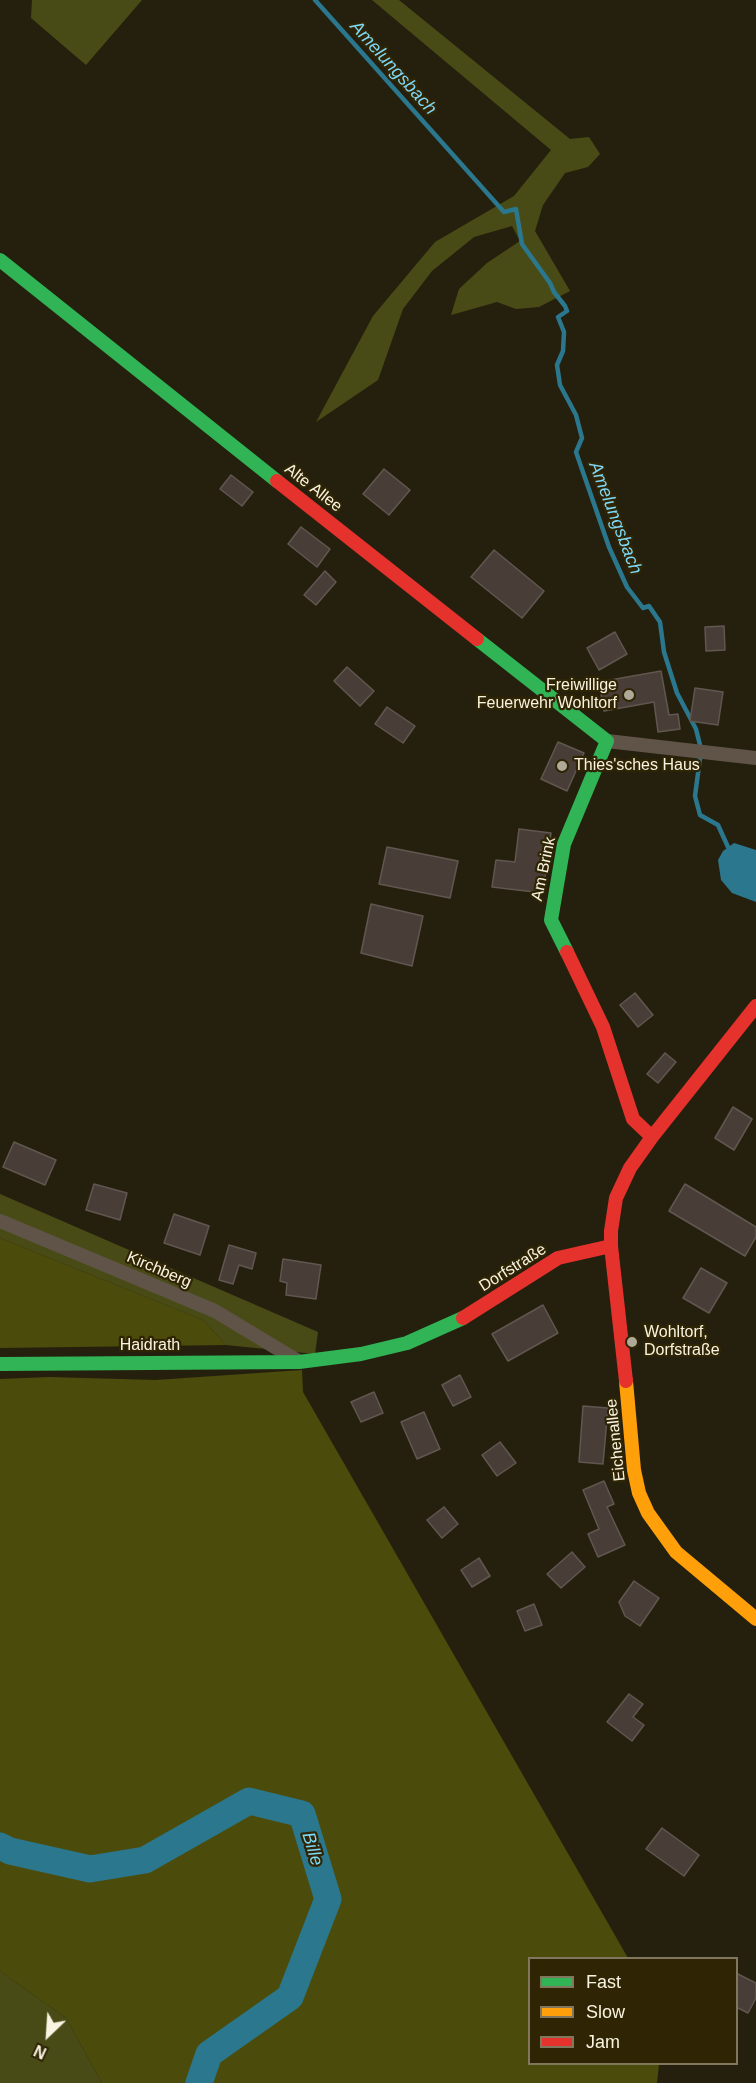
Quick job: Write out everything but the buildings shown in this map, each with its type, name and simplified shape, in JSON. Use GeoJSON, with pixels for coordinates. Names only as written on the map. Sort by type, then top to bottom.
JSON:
{"type":"FeatureCollection","features":[{"type":"Feature","properties":{"kind":"street","name":"Alte Allee"},"geometry":{"type":"LineString","coordinates":[[0,260],[607,741]]}},
{"type":"Feature","properties":{"kind":"street"},"geometry":{"type":"LineString","coordinates":[[607,741],[756,758]]}},
{"type":"Feature","properties":{"kind":"street","name":"Am Brink"},"geometry":{"type":"LineString","coordinates":[[607,741],[564,844],[551,920],[603,1027],[633,1119],[651,1137]]}},
{"type":"Feature","properties":{"kind":"street"},"geometry":{"type":"LineString","coordinates":[[611,1246],[616,1198],[630,1168],[651,1137],[756,1006]]}},
{"type":"Feature","properties":{"kind":"street","name":"Kirchberg"},"geometry":{"type":"LineString","coordinates":[[0,1221],[215,1311],[299,1362]]}},
{"type":"Feature","properties":{"kind":"street","name":"Dorfstraße"},"geometry":{"type":"LineString","coordinates":[[299,1362],[361,1354],[407,1343],[471,1315],[558,1258],[611,1246]]}},
{"type":"Feature","properties":{"kind":"street","name":"Eichenallee"},"geometry":{"type":"LineString","coordinates":[[611,1246],[623,1344],[634,1470],[639,1493],[648,1513],[676,1552],[756,1619]]}},
{"type":"Feature","properties":{"kind":"street","name":"Haidrath"},"geometry":{"type":"LineString","coordinates":[[0,1364],[299,1362]]}},
{"type":"Feature","properties":{"kind":"shaded area"},"geometry":{"type":"Polygon","coordinates":[[[32,0],[142,0],[86,65],[31,18],[32,0]]]}},
{"type":"Feature","properties":{"kind":"shaded area"},"geometry":{"type":"Polygon","coordinates":[[[372,0],[399,0],[570,139],[589,137],[600,154],[588,167],[565,173],[543,205],[535,231],[570,291],[539,307],[516,309],[497,302],[451,315],[459,289],[487,263],[520,241],[512,226],[474,237],[432,271],[403,309],[378,380],[316,422],[373,316],[435,242],[514,196],[551,150],[372,0]]]}},
{"type":"Feature","properties":{"kind":"shaded area"},"geometry":{"type":"Polygon","coordinates":[[[0,1194],[318,1332],[315,1354],[226,1345],[203,1320],[0,1238],[0,1194]]]}},
{"type":"Feature","properties":{"kind":"shaded area"},"geometry":{"type":"Polygon","coordinates":[[[0,1238],[203,1320],[226,1345],[0,1348],[0,1238]]]}},
{"type":"Feature","properties":{"kind":"shaded area"},"geometry":{"type":"Polygon","coordinates":[[[302,1370],[303,1392],[627,1957],[528,1957],[528,2065],[659,2065],[657,2083],[102,2083],[66,2018],[0,1971],[0,1379],[49,1377],[156,1380],[302,1370]]]}},
{"type":"Feature","properties":{"kind":"shaded area"},"geometry":{"type":"Polygon","coordinates":[[[0,1971],[66,2018],[102,2083],[0,2083],[0,1971]]]}},
{"type":"Feature","properties":{"kind":"water"},"geometry":{"type":"Polygon","coordinates":[[[734,843],[756,850],[756,902],[732,893],[721,880],[718,860],[723,851],[734,843]]]}},
{"type":"Feature","properties":{"kind":"waterway","name":"Amelungsbach"},"geometry":{"type":"LineString","coordinates":[[315,0],[504,212],[516,209],[522,244],[567,311],[558,317],[564,332],[563,351],[557,365],[560,385],[576,415],[582,438],[576,452],[609,547],[627,587],[643,608],[649,606],[660,622],[664,652],[677,693],[696,729],[700,745]]}},
{"type":"Feature","properties":{"kind":"waterway","name":"Amelungsbach"},"geometry":{"type":"LineString","coordinates":[[700,758],[695,796],[700,815],[718,825],[731,850]]}},
{"type":"Feature","properties":{"kind":"waterway","name":"Bille"},"geometry":{"type":"LineString","coordinates":[[0,1846],[10,1851],[90,1869],[145,1860],[249,1801],[302,1814],[328,1899],[290,1997],[209,2054],[199,2083]]}},
{"type":"Feature","properties":{"kind":"traffic: fast"},"geometry":{"type":"LineString","coordinates":[[0,260],[277,481]]}},
{"type":"Feature","properties":{"kind":"traffic: fast"},"geometry":{"type":"LineString","coordinates":[[477,639],[607,741],[564,844],[551,920],[567,952]]}},
{"type":"Feature","properties":{"kind":"traffic: fast"},"geometry":{"type":"LineString","coordinates":[[0,1364],[299,1362],[361,1354],[407,1343],[463,1318]]}},
{"type":"Feature","properties":{"kind":"traffic: slow"},"geometry":{"type":"LineString","coordinates":[[626,1381],[634,1470],[639,1493],[648,1513],[676,1552],[756,1619]]}},
{"type":"Feature","properties":{"kind":"traffic: jam"},"geometry":{"type":"LineString","coordinates":[[277,481],[477,639]]}},
{"type":"Feature","properties":{"kind":"traffic: jam"},"geometry":{"type":"LineString","coordinates":[[567,952],[603,1027],[633,1119],[652,1137]]}},
{"type":"Feature","properties":{"kind":"traffic: jam"},"geometry":{"type":"LineString","coordinates":[[626,1381],[611,1246],[616,1198],[630,1168],[652,1137],[756,1006]]}},
{"type":"Feature","properties":{"kind":"traffic: jam"},"geometry":{"type":"LineString","coordinates":[[463,1318],[558,1258],[611,1246]]}},
{"type":"Feature","properties":{"kind":"place","name":"Freiwillige Feuerwehr Wohltorf"},"geometry":{"type":"Point","coordinates":[629,695]}},
{"type":"Feature","properties":{"kind":"place","name":"Thies'sches Haus"},"geometry":{"type":"Point","coordinates":[562,766]}},
{"type":"Feature","properties":{"kind":"place","name":"Wohltorf, Dorfstraße"},"geometry":{"type":"Point","coordinates":[632,1342]}}]}
